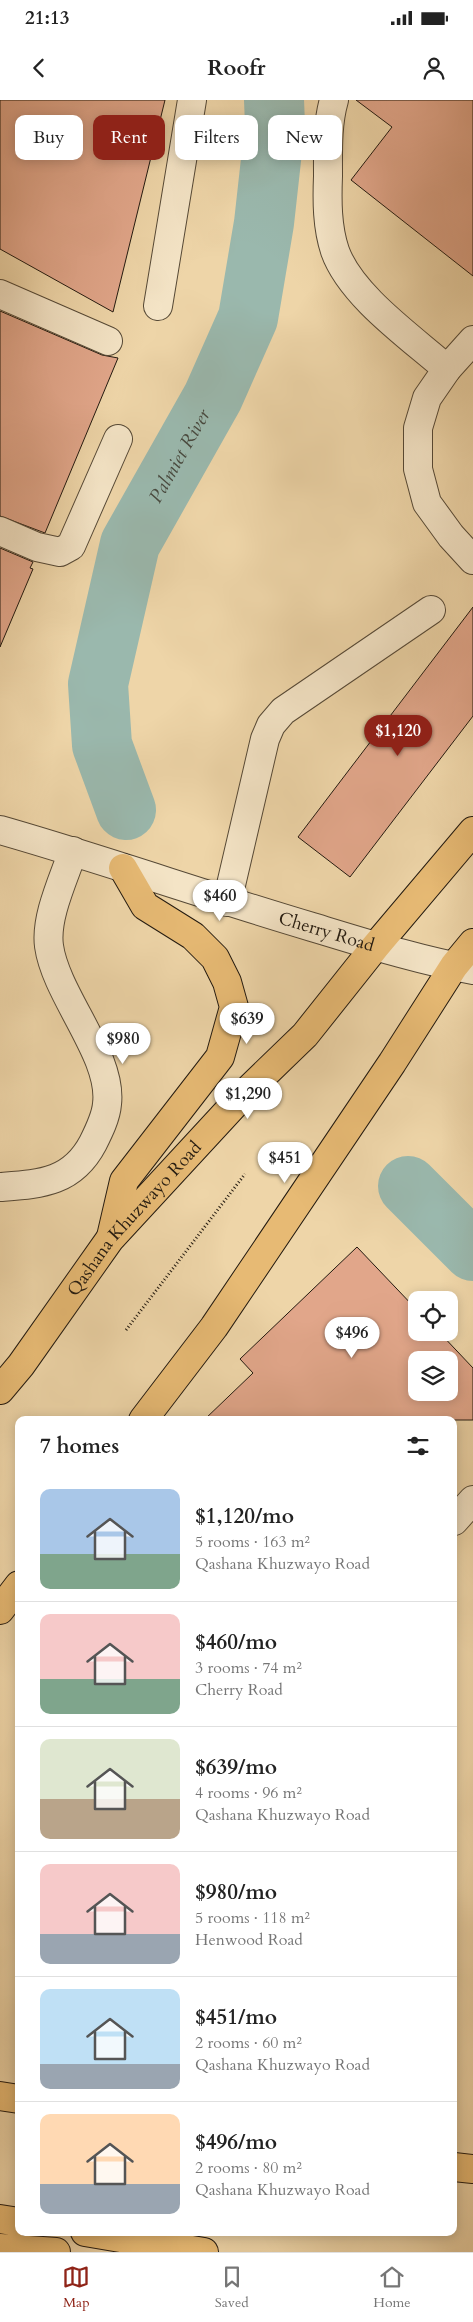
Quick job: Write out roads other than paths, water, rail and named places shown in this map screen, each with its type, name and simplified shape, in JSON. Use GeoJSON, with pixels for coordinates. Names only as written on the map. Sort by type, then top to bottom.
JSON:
{"type":"FeatureCollection","features":[{"type":"Feature","properties":{"kind":"main road","name":"Qashana Khuzwayo Road"},"geometry":{"type":"LineString","coordinates":[[0,1390],[21,1365],[110,1239],[243,1095],[305,1035],[375,946],[473,831]]}},
{"type":"Feature","properties":{"kind":"main road"},"geometry":{"type":"LineString","coordinates":[[110,1239],[124,1182],[220,1057],[234,1007],[228,982],[215,958],[193,936],[145,906],[123,868]]}},
{"type":"Feature","properties":{"kind":"main road"},"geometry":{"type":"LineString","coordinates":[[146,1416],[214,1326],[392,1063],[463,968],[473,943]]}},
{"type":"Feature","properties":{"kind":"main road"},"geometry":{"type":"LineString","coordinates":[[0,1610],[15,1590]]}},
{"type":"Feature","properties":{"kind":"main road"},"geometry":{"type":"LineString","coordinates":[[0,2096],[15,2098]]}},
{"type":"Feature","properties":{"kind":"main road"},"geometry":{"type":"LineString","coordinates":[[457,2167],[473,2170]]}},
{"type":"Feature","properties":{"kind":"main road"},"geometry":{"type":"LineString","coordinates":[[0,2218],[15,2221]]}},
{"type":"Feature","properties":{"kind":"main road"},"geometry":{"type":"LineString","coordinates":[[109,2236],[204,2252]]}},
{"type":"Feature","properties":{"kind":"main road"},"geometry":{"type":"LineString","coordinates":[[0,2248],[56,2252]]}},
{"type":"Feature","properties":{"kind":"street"},"geometry":{"type":"LineString","coordinates":[[158,306],[192,100]]}},
{"type":"Feature","properties":{"kind":"street"},"geometry":{"type":"LineString","coordinates":[[334,100],[330,112],[327,213],[336,254],[353,283],[368,300],[447,369]]}},
{"type":"Feature","properties":{"kind":"street"},"geometry":{"type":"LineString","coordinates":[[0,294],[108,341]]}},
{"type":"Feature","properties":{"kind":"street"},"geometry":{"type":"LineString","coordinates":[[472,558],[426,503],[418,469],[418,428],[427,398],[447,369],[473,340]]}},
{"type":"Feature","properties":{"kind":"street"},"geometry":{"type":"LineString","coordinates":[[0,531],[48,550],[60,552],[71,546],[118,439]]}},
{"type":"Feature","properties":{"kind":"street"},"geometry":{"type":"LineString","coordinates":[[227,902],[265,739],[272,724],[282,711],[431,610]]}},
{"type":"Feature","properties":{"kind":"street","name":"Cherry Road"},"geometry":{"type":"LineString","coordinates":[[0,830],[74,851],[227,902],[375,946],[463,968]]}},
{"type":"Feature","properties":{"kind":"street"},"geometry":{"type":"LineString","coordinates":[[0,1187],[43,1184],[62,1176],[81,1160],[91,1146],[101,1128],[108,1103],[105,1076],[53,967],[49,943],[54,910],[74,851]]}},
{"type":"Feature","properties":{"kind":"street"},"geometry":{"type":"LineString","coordinates":[[457,1518],[473,1500]]}},
{"type":"Feature","properties":{"kind":"waterway","name":"Palmiet River"},"geometry":{"type":"LineString","coordinates":[[126,810],[102,745],[98,684],[130,544],[213,397],[248,318],[264,223],[275,124],[274,100]]}},
{"type":"Feature","properties":{"kind":"waterway","name":"Palmiet River"},"geometry":{"type":"LineString","coordinates":[[408,1186],[473,1251]]}}]}
